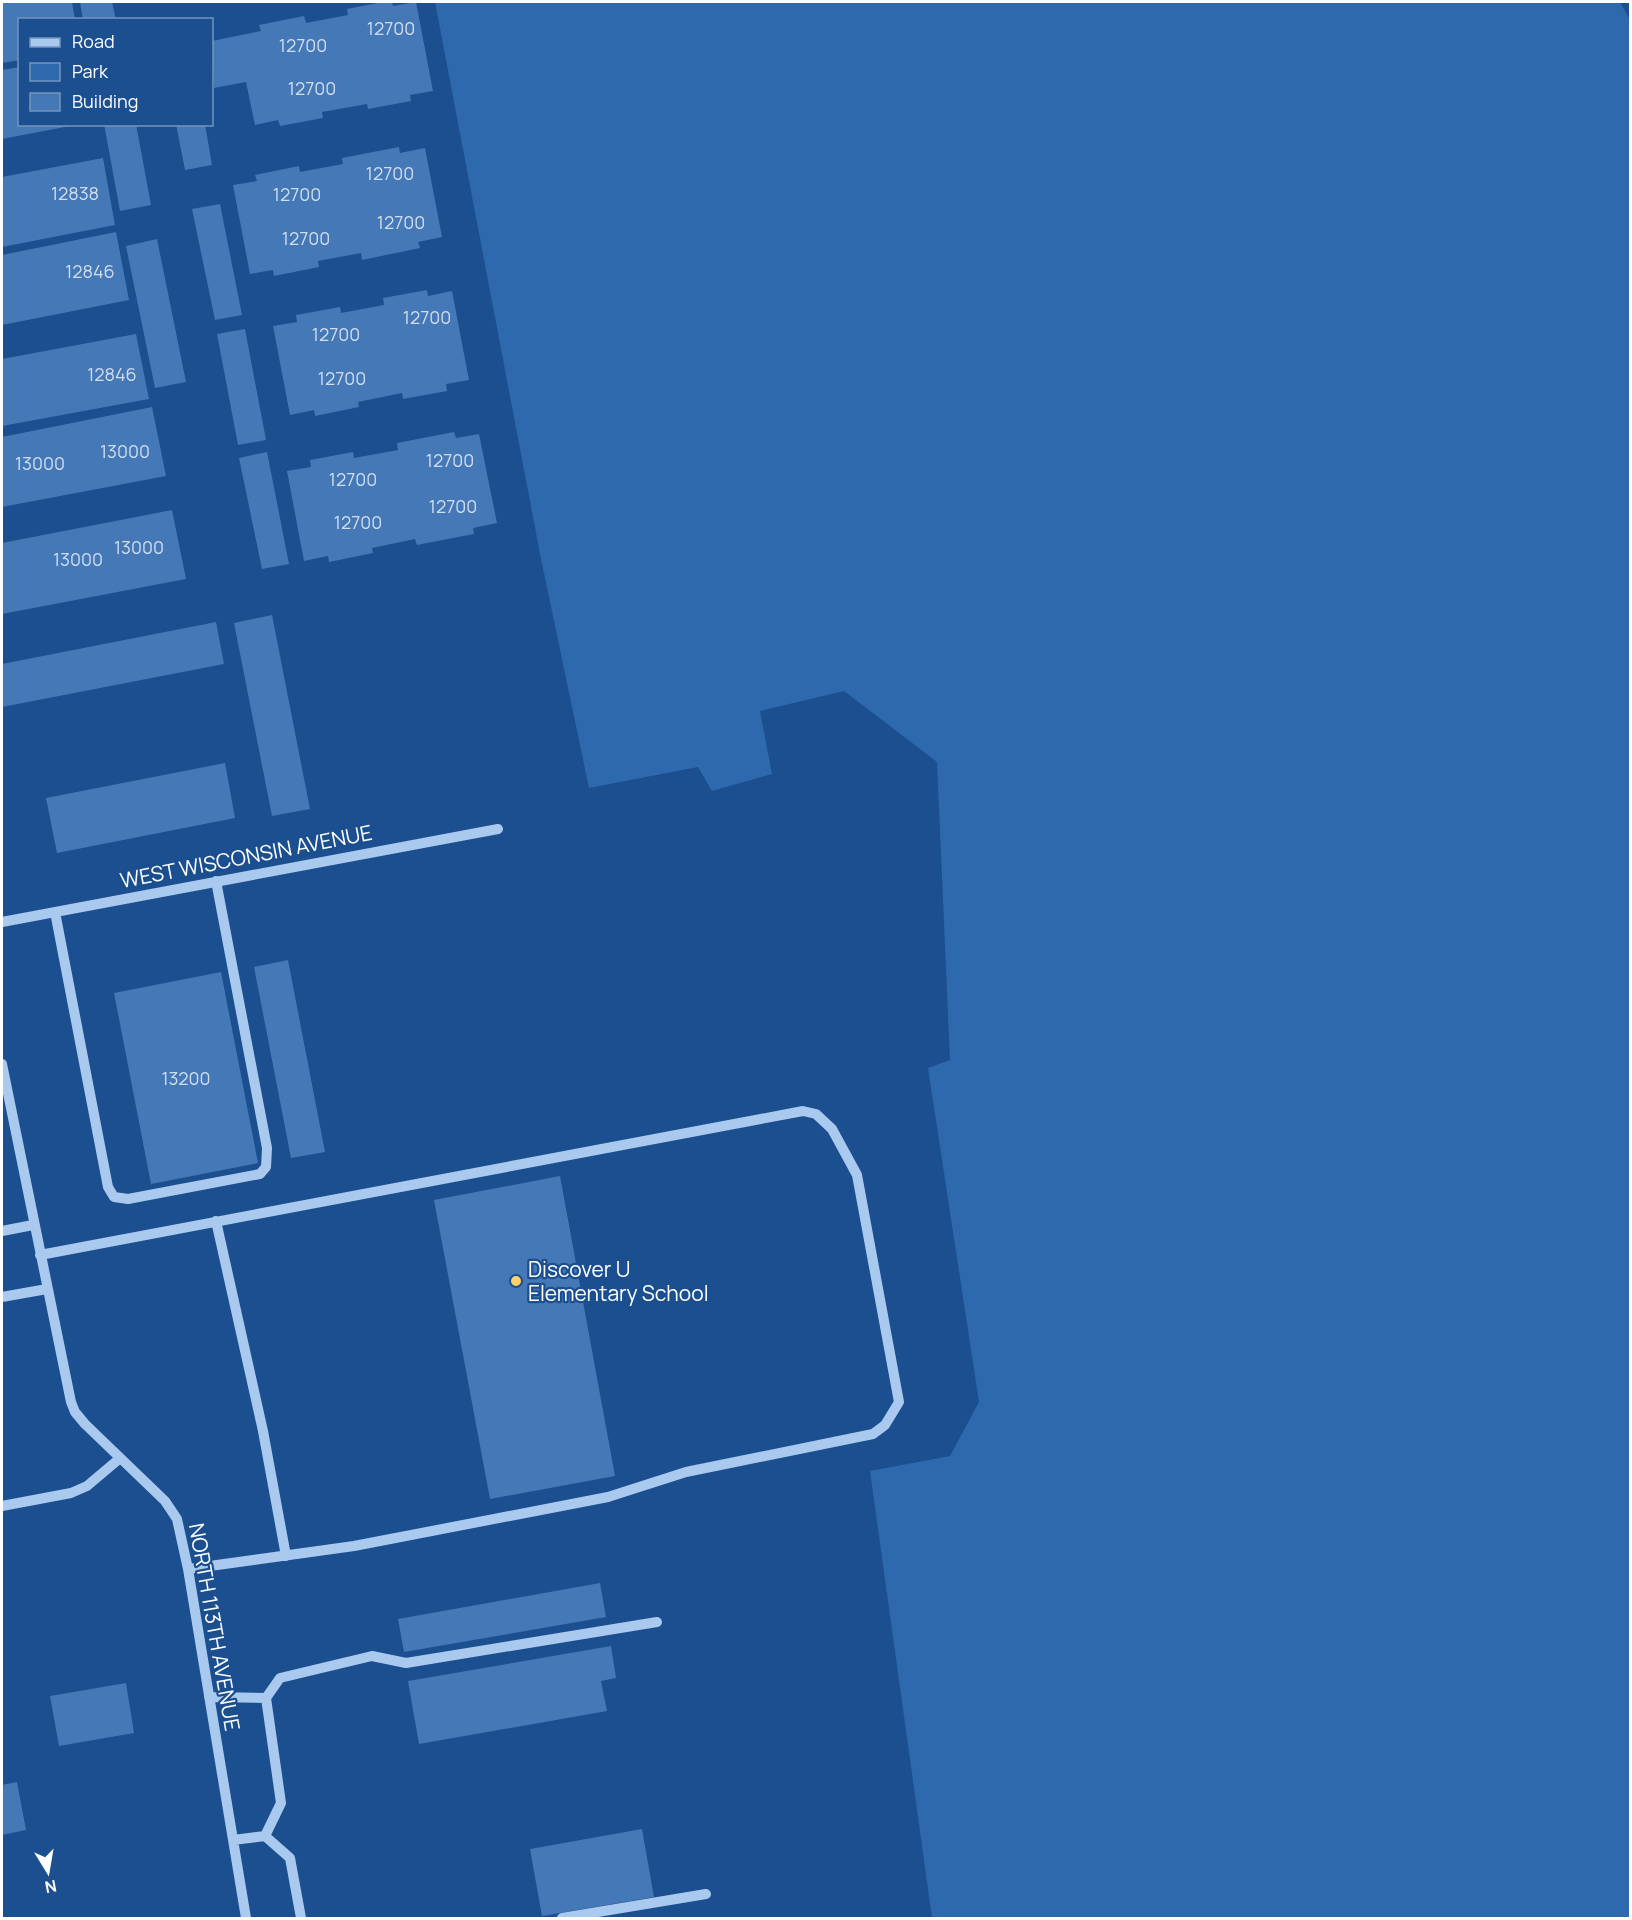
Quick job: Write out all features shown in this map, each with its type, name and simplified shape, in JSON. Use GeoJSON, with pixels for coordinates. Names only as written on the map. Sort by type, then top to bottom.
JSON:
{"type":"FeatureCollection","features":[{"type":"Feature","properties":{"kind":"street","name":"WEST WISCONSIN AVENUE"},"geometry":{"type":"LineString","coordinates":[[2,922],[498,829]]}},
{"type":"Feature","properties":{"kind":"street"},"geometry":{"type":"LineString","coordinates":[[55,912],[108,1187],[114,1197],[128,1199],[260,1174],[266,1167],[267,1148],[216,881]]}},
{"type":"Feature","properties":{"kind":"street","name":"NORTH 113TH AVENUE"},"geometry":{"type":"LineString","coordinates":[[2,1064],[39,1255],[75,1412],[119,1459],[158,1492],[177,1519],[188,1569],[246,1918]]}},
{"type":"Feature","properties":{"kind":"street"},"geometry":{"type":"LineString","coordinates":[[39,1255],[803,1111],[816,1114],[832,1129],[858,1176],[899,1402],[885,1425],[873,1434],[686,1472],[608,1497],[354,1546],[188,1569]]}},
{"type":"Feature","properties":{"kind":"street"},"geometry":{"type":"LineString","coordinates":[[216,1221],[263,1431],[286,1556]]}},
{"type":"Feature","properties":{"kind":"street"},"geometry":{"type":"LineString","coordinates":[[2,1231],[33,1225]]}},
{"type":"Feature","properties":{"kind":"street"},"geometry":{"type":"LineString","coordinates":[[2,1298],[47,1289]]}},
{"type":"Feature","properties":{"kind":"street"},"geometry":{"type":"LineString","coordinates":[[2,1506],[71,1493],[87,1486],[119,1459]]}},
{"type":"Feature","properties":{"kind":"street"},"geometry":{"type":"LineString","coordinates":[[265,1836],[281,1803],[266,1698],[280,1678],[372,1656],[406,1663],[657,1622]]}},
{"type":"Feature","properties":{"kind":"street"},"geometry":{"type":"LineString","coordinates":[[209,1697],[266,1698]]}},
{"type":"Feature","properties":{"kind":"street"},"geometry":{"type":"LineString","coordinates":[[232,1840],[265,1836],[290,1858],[301,1918]]}},
{"type":"Feature","properties":{"kind":"street"},"geometry":{"type":"LineString","coordinates":[[562,1918],[706,1894]]}},
{"type":"Feature","properties":{"kind":"green space"},"geometry":{"type":"Polygon","coordinates":[[[435,2],[1620,2],[1630,20],[1630,1918],[932,1918],[870,1471],[950,1456],[979,1402],[928,1068],[950,1060],[937,762],[844,691],[760,711],[772,774],[712,791],[698,767],[589,788],[540,554],[435,2]]]}},
{"type":"Feature","properties":{"kind":"building"},"geometry":{"type":"Polygon","coordinates":[[[2,2],[72,2],[75,18],[18,18],[18,60],[2,63],[2,2]]]}},
{"type":"Feature","properties":{"kind":"building"},"geometry":{"type":"Polygon","coordinates":[[[80,2],[112,2],[116,18],[83,18],[80,2]]]}},
{"type":"Feature","properties":{"kind":"building"},"geometry":{"type":"Polygon","coordinates":[[[383,2],[392,2],[393,6],[416,2],[433,91],[410,95],[411,101],[368,109],[367,104],[322,112],[323,118],[280,126],[278,120],[255,125],[246,82],[214,88],[213,41],[261,31],[259,25],[304,16],[306,23],[348,15],[347,9],[383,2]]]}},
{"type":"Feature","properties":{"kind":"building"},"geometry":{"type":"Polygon","coordinates":[[[18,67],[18,126],[70,126],[2,139],[2,70],[18,67]]]}},
{"type":"Feature","properties":{"kind":"building"},"geometry":{"type":"Polygon","coordinates":[[[104,126],[136,126],[151,205],[120,211],[104,126]]]}},
{"type":"Feature","properties":{"kind":"building"},"geometry":{"type":"Polygon","coordinates":[[[176,126],[205,126],[212,165],[185,170],[176,126]]]}},
{"type":"Feature","properties":{"kind":"building"},"geometry":{"type":"Polygon","coordinates":[[[399,147],[400,153],[425,148],[442,237],[418,242],[420,248],[362,260],[361,253],[318,261],[319,267],[274,276],[273,270],[250,274],[233,185],[257,181],[255,175],[299,166],[300,172],[343,164],[342,158],[399,147]]]}},
{"type":"Feature","properties":{"kind":"building"},"geometry":{"type":"Polygon","coordinates":[[[103,158],[115,225],[2,247],[2,177],[103,158]]]}},
{"type":"Feature","properties":{"kind":"building"},"geometry":{"type":"Polygon","coordinates":[[[220,204],[242,315],[215,320],[192,209],[220,204]]]}},
{"type":"Feature","properties":{"kind":"building"},"geometry":{"type":"Polygon","coordinates":[[[116,232],[129,300],[2,325],[2,255],[116,232]]]}},
{"type":"Feature","properties":{"kind":"building"},"geometry":{"type":"Polygon","coordinates":[[[157,239],[186,382],[155,388],[126,246],[157,239]]]}},
{"type":"Feature","properties":{"kind":"building"},"geometry":{"type":"Polygon","coordinates":[[[427,290],[428,296],[452,291],[469,380],[446,384],[447,391],[403,399],[402,393],[358,402],[359,407],[315,416],[314,410],[290,415],[273,326],[297,322],[296,315],[340,307],[341,313],[384,305],[383,298],[427,290]]]}},
{"type":"Feature","properties":{"kind":"building"},"geometry":{"type":"Polygon","coordinates":[[[245,329],[266,440],[238,445],[217,334],[245,329]]]}},
{"type":"Feature","properties":{"kind":"building"},"geometry":{"type":"Polygon","coordinates":[[[136,334],[149,399],[2,426],[2,359],[136,334]]]}},
{"type":"Feature","properties":{"kind":"building"},"geometry":{"type":"Polygon","coordinates":[[[152,407],[166,476],[2,507],[2,437],[152,407]]]}},
{"type":"Feature","properties":{"kind":"building"},"geometry":{"type":"Polygon","coordinates":[[[454,432],[456,438],[479,434],[497,523],[473,528],[474,534],[417,545],[415,539],[372,548],[373,553],[329,562],[328,556],[304,561],[287,471],[311,467],[310,460],[353,452],[354,458],[398,450],[397,443],[454,432]]]}},
{"type":"Feature","properties":{"kind":"building"},"geometry":{"type":"Polygon","coordinates":[[[267,452],[289,564],[262,569],[239,458],[267,452]]]}},
{"type":"Feature","properties":{"kind":"building"},"geometry":{"type":"Polygon","coordinates":[[[172,510],[186,579],[2,614],[2,543],[172,510]]]}},
{"type":"Feature","properties":{"kind":"building"},"geometry":{"type":"Polygon","coordinates":[[[272,615],[310,809],[272,816],[234,623],[272,615]]]}},
{"type":"Feature","properties":{"kind":"building"},"geometry":{"type":"Polygon","coordinates":[[[216,622],[224,664],[2,707],[2,664],[216,622]]]}},
{"type":"Feature","properties":{"kind":"building"},"geometry":{"type":"Polygon","coordinates":[[[225,763],[235,818],[57,853],[46,798],[225,763]]]}},
{"type":"Feature","properties":{"kind":"building"},"geometry":{"type":"Polygon","coordinates":[[[288,960],[325,1152],[291,1158],[254,967],[288,960]]]}},
{"type":"Feature","properties":{"kind":"building"},"geometry":{"type":"Polygon","coordinates":[[[221,972],[258,1163],[151,1184],[114,993],[221,972]]]}},
{"type":"Feature","properties":{"kind":"building"},"geometry":{"type":"Polygon","coordinates":[[[560,1176],[615,1476],[490,1499],[434,1200],[560,1176]]]}},
{"type":"Feature","properties":{"kind":"building"},"geometry":{"type":"Polygon","coordinates":[[[600,1583],[606,1617],[404,1652],[398,1619],[600,1583]]]}},
{"type":"Feature","properties":{"kind":"building"},"geometry":{"type":"Polygon","coordinates":[[[611,1646],[616,1678],[601,1681],[607,1711],[419,1744],[408,1681],[611,1646]]]}},
{"type":"Feature","properties":{"kind":"building"},"geometry":{"type":"Polygon","coordinates":[[[126,1683],[134,1733],[59,1746],[50,1696],[126,1683]]]}},
{"type":"Feature","properties":{"kind":"building"},"geometry":{"type":"Polygon","coordinates":[[[17,1782],[26,1830],[2,1835],[2,1785],[17,1782]]]}},
{"type":"Feature","properties":{"kind":"building"},"geometry":{"type":"Polygon","coordinates":[[[642,1829],[654,1897],[542,1916],[530,1849],[642,1829]]]}},
{"type":"Feature","properties":{"kind":"place","name":"Discover U Elementary School"},"geometry":{"type":"Point","coordinates":[516,1281]}}]}
